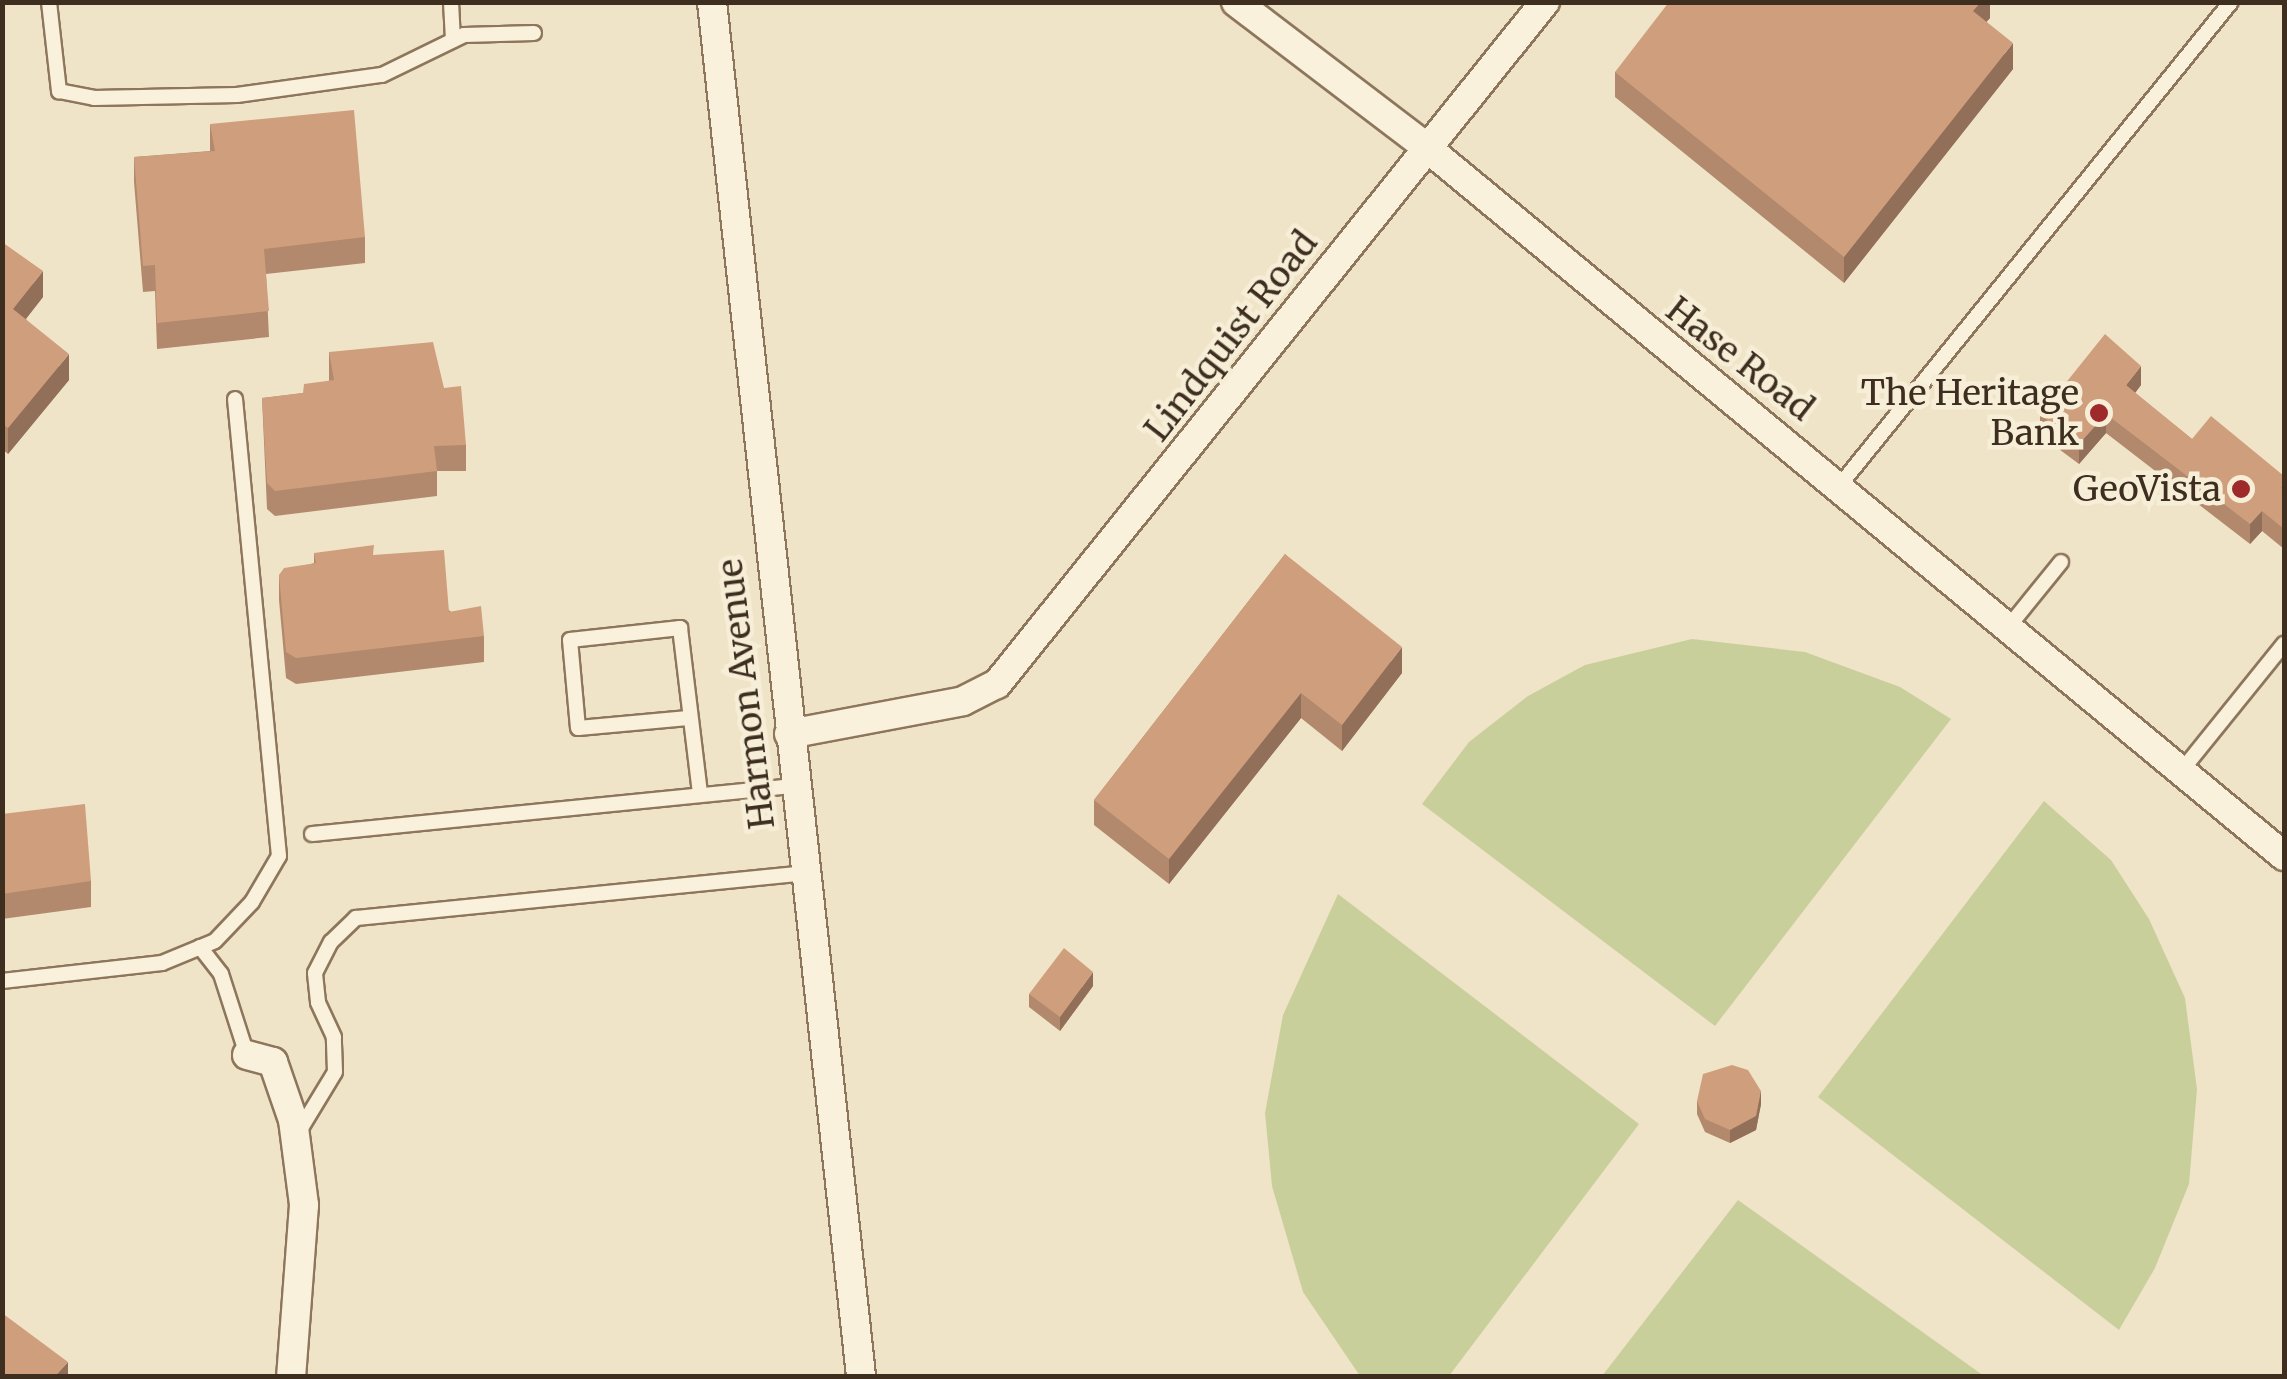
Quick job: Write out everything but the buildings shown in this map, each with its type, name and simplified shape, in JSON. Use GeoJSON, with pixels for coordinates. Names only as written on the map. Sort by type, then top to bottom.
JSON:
{"type":"FeatureCollection","features":[{"type":"Feature","properties":{"kind":"street","name":"Harmon Avenue"},"geometry":{"type":"LineString","coordinates":[[712,2],[794,786],[861,1376]]}},
{"type":"Feature","properties":{"kind":"street","name":"Hase Road"},"geometry":{"type":"LineString","coordinates":[[1236,2],[1426,147],[2010,625],[2284,856]]}},
{"type":"Feature","properties":{"kind":"street","name":"Lindquist Road"},"geometry":{"type":"LineString","coordinates":[[789,734],[964,701],[997,684],[1545,2]]}},
{"type":"Feature","properties":{"kind":"street"},"geometry":{"type":"LineString","coordinates":[[247,1055],[274,1062],[295,1137],[304,1204],[291,1376]]}},
{"type":"Feature","properties":{"kind":"lane"},"geometry":{"type":"LineString","coordinates":[[49,2],[59,91],[94,98],[237,95],[382,75],[453,40],[534,33]]}},
{"type":"Feature","properties":{"kind":"lane"},"geometry":{"type":"LineString","coordinates":[[451,2],[453,40]]}},
{"type":"Feature","properties":{"kind":"lane"},"geometry":{"type":"LineString","coordinates":[[1840,485],[2232,2]]}},
{"type":"Feature","properties":{"kind":"lane"},"geometry":{"type":"LineString","coordinates":[[2,981],[162,962],[215,941],[252,902],[279,856],[236,399]]}},
{"type":"Feature","properties":{"kind":"lane"},"geometry":{"type":"LineString","coordinates":[[2010,625],[2061,562]]}},
{"type":"Feature","properties":{"kind":"lane"},"geometry":{"type":"LineString","coordinates":[[688,718],[578,728],[570,640],[680,628],[700,794]]}},
{"type":"Feature","properties":{"kind":"lane"},"geometry":{"type":"LineString","coordinates":[[2183,769],[2284,644]]}},
{"type":"Feature","properties":{"kind":"lane"},"geometry":{"type":"LineString","coordinates":[[312,834],[794,786]]}},
{"type":"Feature","properties":{"kind":"lane"},"geometry":{"type":"LineString","coordinates":[[295,1137],[335,1072],[334,1036],[318,1002],[315,973],[331,942],[356,918],[804,873]]}},
{"type":"Feature","properties":{"kind":"lane"},"geometry":{"type":"LineString","coordinates":[[200,947],[221,974],[247,1055]]}},
{"type":"Feature","properties":{"kind":"green space"},"geometry":{"type":"Polygon","coordinates":[[[1692,639],[1805,652],[1900,687],[1951,719],[1715,1026],[1422,804],[1469,742],[1528,696],[1585,665],[1692,639]]]}},
{"type":"Feature","properties":{"kind":"green space"},"geometry":{"type":"Polygon","coordinates":[[[2044,801],[2111,860],[2149,919],[2185,998],[2197,1089],[2189,1184],[2155,1268],[2119,1330],[1818,1097],[2044,801]]]}},
{"type":"Feature","properties":{"kind":"green space"},"geometry":{"type":"Polygon","coordinates":[[[1338,894],[1639,1124],[1449,1376],[1360,1376],[1303,1292],[1272,1186],[1265,1113],[1283,1015],[1338,894]]]}},
{"type":"Feature","properties":{"kind":"green space"},"geometry":{"type":"Polygon","coordinates":[[[1738,1200],[1984,1376],[1602,1376],[1738,1200]]]}},
{"type":"Feature","properties":{"kind":"place","name":"The Heritage Bank"},"geometry":{"type":"Point","coordinates":[2099,413]}},
{"type":"Feature","properties":{"kind":"place","name":"GeoVista"},"geometry":{"type":"Point","coordinates":[2241,489]}}]}
